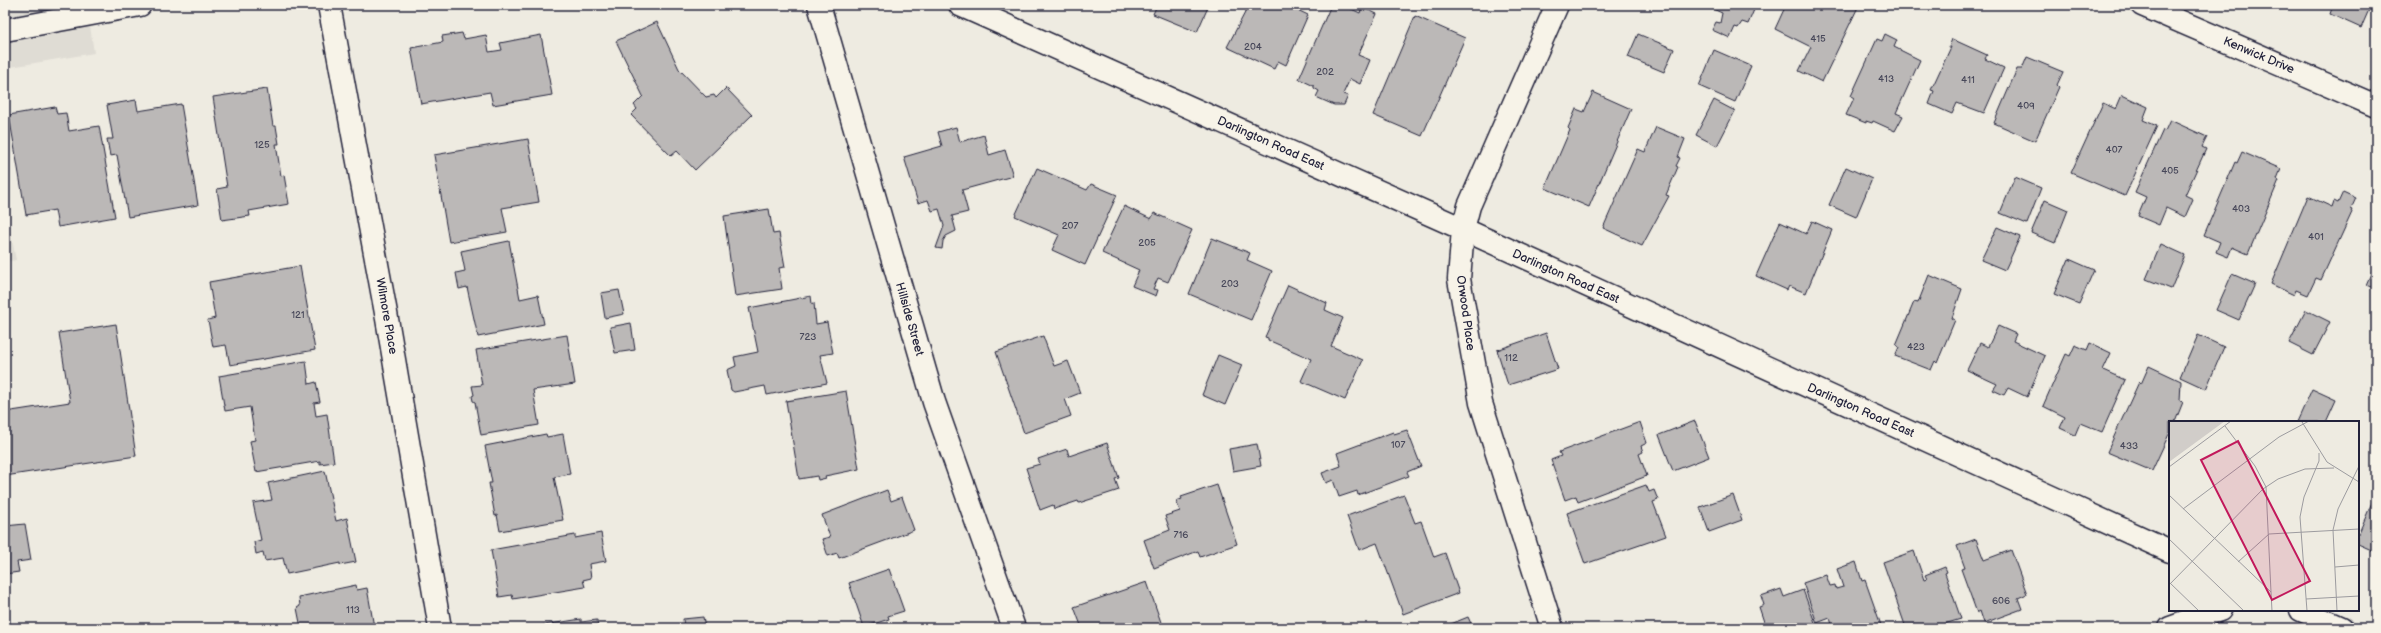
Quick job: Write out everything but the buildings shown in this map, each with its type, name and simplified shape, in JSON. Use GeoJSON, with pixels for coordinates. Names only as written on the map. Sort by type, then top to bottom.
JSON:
{"type":"FeatureCollection","features":[{"type":"Feature","properties":{"kind":"street"},"geometry":{"type":"LineString","coordinates":[[5,30],[140,5]]}},
{"type":"Feature","properties":{"kind":"street","name":"Wilmore Place"},"geometry":{"type":"LineString","coordinates":[[329,5],[386,313],[440,628]]}},
{"type":"Feature","properties":{"kind":"street","name":"Hillside Street"},"geometry":{"type":"LineString","coordinates":[[819,5],[934,402],[1014,628]]}},
{"type":"Feature","properties":{"kind":"street","name":"Darlington Road East"},"geometry":{"type":"LineString","coordinates":[[960,5],[1464,229],[2169,551]]}},
{"type":"Feature","properties":{"kind":"street","name":"Orwood Place"},"geometry":{"type":"LineString","coordinates":[[1552,628],[1481,403],[1459,279],[1464,229],[1469,206],[1557,5]]}},
{"type":"Feature","properties":{"kind":"street","name":"Kenwick Drive"},"geometry":{"type":"LineString","coordinates":[[2142,5],[2376,106]]}},
{"type":"Feature","properties":{"kind":"street"},"geometry":{"type":"LineString","coordinates":[[2170,628],[2217,611]]}},
{"type":"Feature","properties":{"kind":"street"},"geometry":{"type":"LineString","coordinates":[[2303,611],[2342,628]]}},
{"type":"Feature","properties":{"kind":"shaded area"},"geometry":{"type":"Polygon","coordinates":[[[5,5],[87,5],[94,53],[5,68],[5,5]]]}},
{"type":"Feature","properties":{"kind":"shaded area"},"geometry":{"type":"Polygon","coordinates":[[[5,204],[16,260],[5,262],[5,204]]]}}]}
